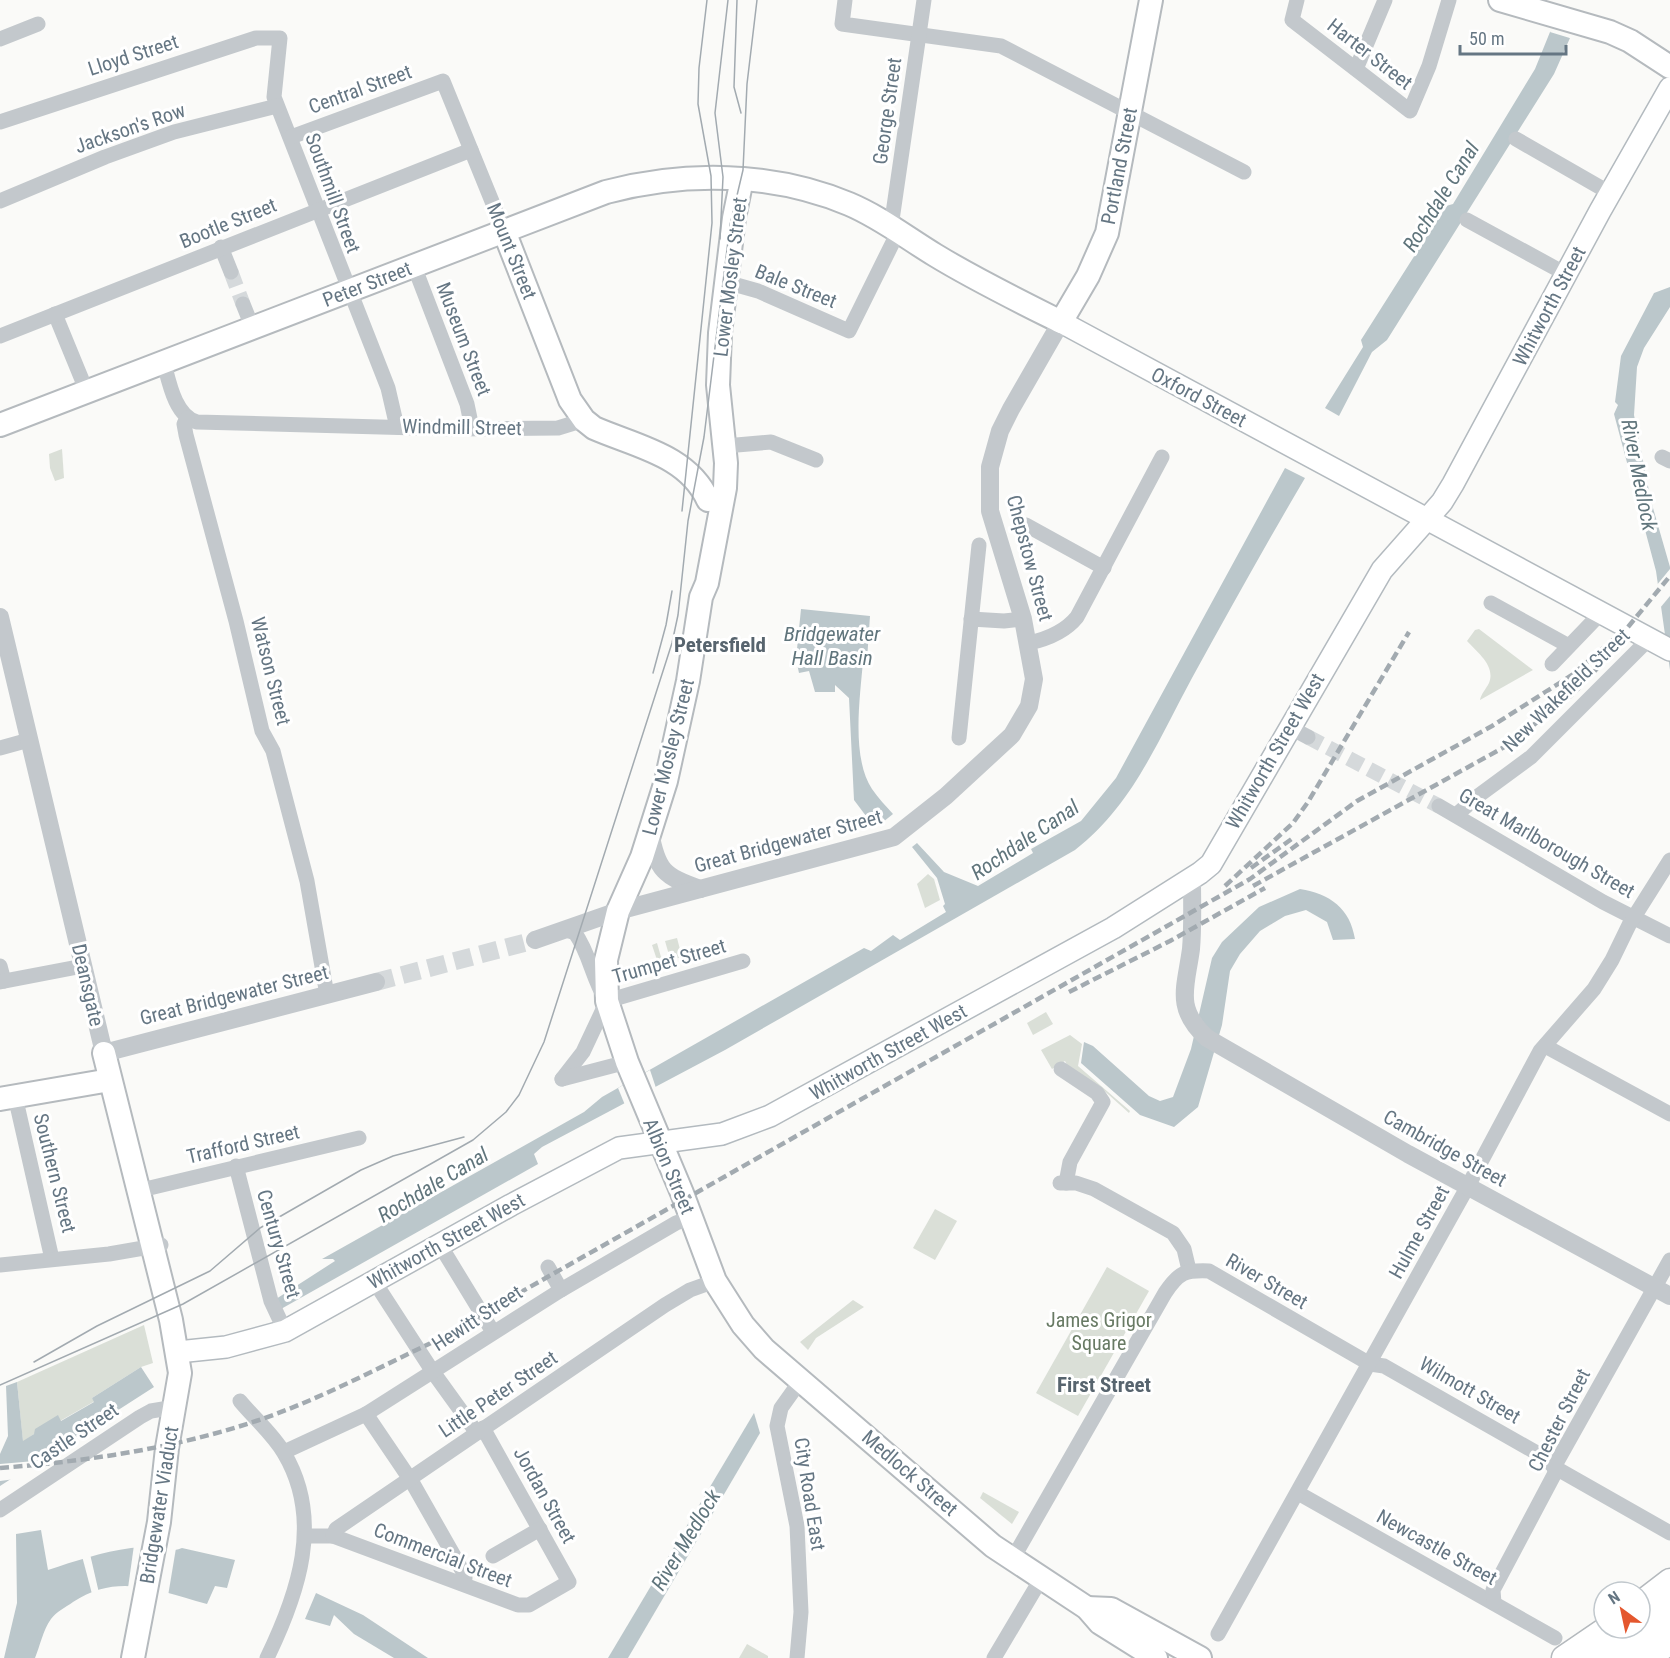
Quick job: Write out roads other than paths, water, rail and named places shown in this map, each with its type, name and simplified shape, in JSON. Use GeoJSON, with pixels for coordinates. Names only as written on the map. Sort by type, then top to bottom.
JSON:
{"type":"FeatureCollection","features":[{"type":"Feature","properties":{"kind":"highway"},"geometry":{"type":"LineString","coordinates":[[1652,1595],[1670,1581]]}},
{"type":"Feature","properties":{"kind":"highway"},"geometry":{"type":"LineString","coordinates":[[1652,1615],[1670,1601]]}},
{"type":"Feature","properties":{"kind":"highway"},"geometry":{"type":"LineString","coordinates":[[1625,1658],[1670,1625]]}},
{"type":"Feature","properties":{"kind":"highway"},"geometry":{"type":"LineString","coordinates":[[1560,1648],[1592,1635]]}},
{"type":"Feature","properties":{"kind":"highway"},"geometry":{"type":"LineString","coordinates":[[1591,1658],[1617,1640]]}},
{"type":"Feature","properties":{"kind":"highway"},"geometry":{"type":"LineString","coordinates":[[1648,1658],[1670,1642]]}},
{"type":"Feature","properties":{"kind":"main road","name":"Portland Street"},"geometry":{"type":"LineString","coordinates":[[1061,322],[1088,276],[1107,233],[1151,0]]}},
{"type":"Feature","properties":{"kind":"main road"},"geometry":{"type":"LineString","coordinates":[[1510,2],[1630,41],[1670,67]]}},
{"type":"Feature","properties":{"kind":"main road","name":"Whitworth Street"},"geometry":{"type":"LineString","coordinates":[[1424,520],[1442,502],[1453,484],[1610,193],[1670,88]]}},
{"type":"Feature","properties":{"kind":"main road","name":"Peter Street"},"geometry":{"type":"LineString","coordinates":[[0,425],[606,192],[634,185],[711,176],[742,179]]}},
{"type":"Feature","properties":{"kind":"main road","name":"Oxford Street"},"geometry":{"type":"LineString","coordinates":[[742,179],[831,197],[862,210],[939,257],[1308,454],[1424,520],[1661,645]]}},
{"type":"Feature","properties":{"kind":"main road","name":"Lower Mosley Street"},"geometry":{"type":"LineString","coordinates":[[618,911],[650,832],[670,765],[695,640],[701,597],[707,584],[725,488],[725,446],[718,385],[720,333],[742,179]]}},
{"type":"Feature","properties":{"kind":"main road","name":"Mount Street"},"geometry":{"type":"LineString","coordinates":[[504,231],[570,400],[584,420]]}},
{"type":"Feature","properties":{"kind":"main road"},"geometry":{"type":"LineString","coordinates":[[584,420],[594,428],[676,462],[704,491],[708,500]]}},
{"type":"Feature","properties":{"kind":"main road","name":"Lower Mosley Street"},"geometry":{"type":"LineString","coordinates":[[701,597],[697,582],[708,500],[716,457],[725,446]]}},
{"type":"Feature","properties":{"kind":"main road","name":"Whitworth Street West"},"geometry":{"type":"LineString","coordinates":[[178,1352],[226,1347],[285,1331],[619,1148],[722,1134],[770,1116],[1113,928],[1192,879],[1211,864],[1382,570],[1424,520]]}},
{"type":"Feature","properties":{"kind":"main road","name":"Albion Street"},"geometry":{"type":"LineString","coordinates":[[618,911],[606,960],[607,1001],[627,1062],[658,1142],[692,1217],[715,1281],[742,1325]]}},
{"type":"Feature","properties":{"kind":"main road","name":"Deansgate"},"geometry":{"type":"LineString","coordinates":[[104,1053],[137,1191],[157,1246],[178,1352]]}},
{"type":"Feature","properties":{"kind":"main road"},"geometry":{"type":"LineString","coordinates":[[8,1098],[110,1080]]}},
{"type":"Feature","properties":{"kind":"main road","name":"Medlock Street"},"geometry":{"type":"LineString","coordinates":[[742,1325],[764,1349],[1012,1560],[1087,1608],[1100,1623],[1156,1658]]}},
{"type":"Feature","properties":{"kind":"main road","name":"Bridgewater Viaduct"},"geometry":{"type":"LineString","coordinates":[[133,1658],[159,1522],[167,1448],[180,1373],[178,1352]]}},
{"type":"Feature","properties":{"kind":"main road","name":"Medlock Street"},"geometry":{"type":"LineString","coordinates":[[1087,1608],[1111,1609],[1200,1658]]}},
{"type":"Feature","properties":{"kind":"street"},"geometry":{"type":"LineString","coordinates":[[845,0],[842,24],[1001,46],[1244,172]]}},
{"type":"Feature","properties":{"kind":"street","name":"George Street"},"geometry":{"type":"LineString","coordinates":[[849,331],[895,230],[924,0]]}},
{"type":"Feature","properties":{"kind":"street","name":"Harter Street"},"geometry":{"type":"LineString","coordinates":[[1297,0],[1292,20],[1410,111],[1429,66],[1449,0]]}},
{"type":"Feature","properties":{"kind":"street"},"geometry":{"type":"LineString","coordinates":[[1356,69],[1385,0]]}},
{"type":"Feature","properties":{"kind":"street"},"geometry":{"type":"LineString","coordinates":[[0,39],[38,24]]}},
{"type":"Feature","properties":{"kind":"street","name":"Lloyd Street"},"geometry":{"type":"LineString","coordinates":[[0,122],[256,38],[280,38]]}},
{"type":"Feature","properties":{"kind":"street","name":"Southmill Street"},"geometry":{"type":"LineString","coordinates":[[280,38],[273,89],[277,106],[387,388],[397,427]]}},
{"type":"Feature","properties":{"kind":"street","name":"Central Street"},"geometry":{"type":"LineString","coordinates":[[291,137],[443,81]]}},
{"type":"Feature","properties":{"kind":"street","name":"Mount Street"},"geometry":{"type":"LineString","coordinates":[[443,81],[504,231]]}},
{"type":"Feature","properties":{"kind":"street","name":"Jackson's Row"},"geometry":{"type":"LineString","coordinates":[[0,201],[105,157],[174,132],[277,106]]}},
{"type":"Feature","properties":{"kind":"street"},"geometry":{"type":"LineString","coordinates":[[1516,139],[1610,193]]}},
{"type":"Feature","properties":{"kind":"street","name":"Bootle Street"},"geometry":{"type":"LineString","coordinates":[[0,336],[471,150]]}},
{"type":"Feature","properties":{"kind":"street"},"geometry":{"type":"LineString","coordinates":[[1467,220],[1566,274]]}},
{"type":"Feature","properties":{"kind":"street"},"geometry":{"type":"LineString","coordinates":[[221,247],[231,272]]}},
{"type":"Feature","properties":{"kind":"street","name":"Museum Street"},"geometry":{"type":"LineString","coordinates":[[414,266],[467,404],[472,428]]}},
{"type":"Feature","properties":{"kind":"street","name":"Bale Street"},"geometry":{"type":"LineString","coordinates":[[726,282],[758,291],[849,331]]}},
{"type":"Feature","properties":{"kind":"street"},"geometry":{"type":"LineString","coordinates":[[243,304],[253,329]]}},
{"type":"Feature","properties":{"kind":"street"},"geometry":{"type":"LineString","coordinates":[[56,314],[87,392]]}},
{"type":"Feature","properties":{"kind":"street","name":"Chepstow Street"},"geometry":{"type":"LineString","coordinates":[[1029,643],[990,511],[990,467],[1000,431],[1061,322]]}},
{"type":"Feature","properties":{"kind":"street","name":"Watson Street"},"geometry":{"type":"LineString","coordinates":[[164,363],[181,411],[187,418],[184,424],[186,435],[236,621],[262,731],[273,751],[307,881],[327,995]]}},
{"type":"Feature","properties":{"kind":"street","name":"Windmill Street"},"geometry":{"type":"LineString","coordinates":[[187,418],[202,422],[472,428],[558,428],[584,420]]}},
{"type":"Feature","properties":{"kind":"street"},"geometry":{"type":"LineString","coordinates":[[725,446],[771,442],[816,460]]}},
{"type":"Feature","properties":{"kind":"street"},"geometry":{"type":"LineString","coordinates":[[1029,643],[1052,636],[1072,623],[1104,568],[1162,457]]}},
{"type":"Feature","properties":{"kind":"street"},"geometry":{"type":"LineString","coordinates":[[1026,525],[1039,539],[1104,568]]}},
{"type":"Feature","properties":{"kind":"street"},"geometry":{"type":"LineString","coordinates":[[958,738],[979,545]]}},
{"type":"Feature","properties":{"kind":"street"},"geometry":{"type":"LineString","coordinates":[[1491,603],[1569,646]]}},
{"type":"Feature","properties":{"kind":"street"},"geometry":{"type":"LineString","coordinates":[[1552,664],[1600,614]]}},
{"type":"Feature","properties":{"kind":"street","name":"Deansgate"},"geometry":{"type":"LineString","coordinates":[[0,617],[3,643],[29,740],[104,1053]]}},
{"type":"Feature","properties":{"kind":"street"},"geometry":{"type":"LineString","coordinates":[[971,619],[1004,621],[1023,619]]}},
{"type":"Feature","properties":{"kind":"street","name":"Great Bridgewater Street"},"geometry":{"type":"LineString","coordinates":[[535,940],[618,911],[894,837],[910,826],[998,749],[1020,723],[1032,699],[1035,685],[1029,643]]}},
{"type":"Feature","properties":{"kind":"street","name":"New Wakefield Street"},"geometry":{"type":"LineString","coordinates":[[1456,815],[1531,757],[1661,645]]}},
{"type":"Feature","properties":{"kind":"street"},"geometry":{"type":"LineString","coordinates":[[1289,727],[1308,737]]}},
{"type":"Feature","properties":{"kind":"street"},"geometry":{"type":"LineString","coordinates":[[0,748],[29,740]]}},
{"type":"Feature","properties":{"kind":"street","name":"Great Marlborough Street"},"geometry":{"type":"LineString","coordinates":[[1439,806],[1603,902],[1670,936]]}},
{"type":"Feature","properties":{"kind":"street"},"geometry":{"type":"LineString","coordinates":[[650,832],[656,861],[663,871],[675,880],[700,889]]}},
{"type":"Feature","properties":{"kind":"street","name":"Hulme Street"},"geometry":{"type":"LineString","coordinates":[[1218,1634],[1545,1046],[1594,989],[1612,960],[1634,916],[1670,860]]}},
{"type":"Feature","properties":{"kind":"street","name":"Cambridge Street"},"geometry":{"type":"LineString","coordinates":[[1192,879],[1191,948],[1184,993],[1188,1014],[1199,1029],[1219,1046],[1662,1292]]}},
{"type":"Feature","properties":{"kind":"street","name":"Albion Street"},"geometry":{"type":"LineString","coordinates":[[566,930],[575,933],[581,941],[594,980],[607,1001]]}},
{"type":"Feature","properties":{"kind":"street","name":"Trumpet Street"},"geometry":{"type":"LineString","coordinates":[[607,1001],[743,961]]}},
{"type":"Feature","properties":{"kind":"street"},"geometry":{"type":"LineString","coordinates":[[1,976],[83,966]]}},
{"type":"Feature","properties":{"kind":"street","name":"Great Bridgewater Street"},"geometry":{"type":"LineString","coordinates":[[104,1053],[376,981]]}},
{"type":"Feature","properties":{"kind":"street"},"geometry":{"type":"LineString","coordinates":[[607,1001],[583,1052],[562,1078],[627,1062]]}},
{"type":"Feature","properties":{"kind":"street"},"geometry":{"type":"LineString","coordinates":[[1545,1046],[1670,1114]]}},
{"type":"Feature","properties":{"kind":"street"},"geometry":{"type":"LineString","coordinates":[[1012,1560],[1165,1293],[1174,1279],[1189,1270],[1184,1249],[1173,1233],[1094,1189],[1063,1183],[1070,1162],[1103,1102],[1097,1093],[1061,1069]]}},
{"type":"Feature","properties":{"kind":"street","name":"Southern Street"},"geometry":{"type":"LineString","coordinates":[[8,1098],[52,1259]]}},
{"type":"Feature","properties":{"kind":"street","name":"Trafford Street"},"geometry":{"type":"LineString","coordinates":[[137,1191],[359,1138]]}},
{"type":"Feature","properties":{"kind":"street","name":"Century Street"},"geometry":{"type":"LineString","coordinates":[[236,1166],[272,1301],[285,1331]]}},
{"type":"Feature","properties":{"kind":"street","name":"Hewitt Street"},"geometry":{"type":"LineString","coordinates":[[284,1452],[366,1414],[561,1290],[673,1225],[692,1217]]}},
{"type":"Feature","properties":{"kind":"street"},"geometry":{"type":"LineString","coordinates":[[440,1245],[493,1332]]}},
{"type":"Feature","properties":{"kind":"street"},"geometry":{"type":"LineString","coordinates":[[0,1265],[157,1246]]}},
{"type":"Feature","properties":{"kind":"street","name":"Chester Street"},"geometry":{"type":"LineString","coordinates":[[1494,1603],[1493,1590],[1555,1473],[1554,1467],[1662,1292],[1670,1260]]}},
{"type":"Feature","properties":{"kind":"street"},"geometry":{"type":"LineString","coordinates":[[548,1268],[561,1290]]}},
{"type":"Feature","properties":{"kind":"street","name":"River Street"},"geometry":{"type":"LineString","coordinates":[[1189,1270],[1209,1271],[1370,1364]]}},
{"type":"Feature","properties":{"kind":"street","name":"Jordan Street"},"geometry":{"type":"LineString","coordinates":[[374,1281],[433,1372],[480,1430],[540,1528],[569,1582]]}},
{"type":"Feature","properties":{"kind":"street","name":"Little Peter Street"},"geometry":{"type":"LineString","coordinates":[[333,1536],[336,1529],[409,1477],[682,1294],[715,1281]]}},
{"type":"Feature","properties":{"kind":"street","name":"Wilmott Street"},"geometry":{"type":"LineString","coordinates":[[1370,1364],[1384,1366],[1544,1457],[1554,1467],[1670,1533]]}},
{"type":"Feature","properties":{"kind":"street","name":"City Road East"},"geometry":{"type":"LineString","coordinates":[[796,1658],[801,1612],[797,1526],[777,1426],[781,1408],[801,1380]]}},
{"type":"Feature","properties":{"kind":"street"},"geometry":{"type":"LineString","coordinates":[[240,1401],[284,1452],[300,1492],[306,1536],[294,1595],[267,1658]]}},
{"type":"Feature","properties":{"kind":"street","name":"Castle Street"},"geometry":{"type":"LineString","coordinates":[[0,1510],[140,1417],[151,1411],[175,1407]]}},
{"type":"Feature","properties":{"kind":"street"},"geometry":{"type":"LineString","coordinates":[[366,1414],[409,1477],[462,1570],[465,1578],[463,1584]]}},
{"type":"Feature","properties":{"kind":"street","name":"Newcastle Street"},"geometry":{"type":"LineString","coordinates":[[1298,1493],[1494,1603],[1560,1648]]}},
{"type":"Feature","properties":{"kind":"street"},"geometry":{"type":"LineString","coordinates":[[493,1556],[540,1528]]}},
{"type":"Feature","properties":{"kind":"street"},"geometry":{"type":"LineString","coordinates":[[306,1536],[333,1536]]}},
{"type":"Feature","properties":{"kind":"street","name":"Commercial Street"},"geometry":{"type":"LineString","coordinates":[[333,1536],[518,1605],[529,1605],[569,1582]]}},
{"type":"Feature","properties":{"kind":"street"},"geometry":{"type":"LineString","coordinates":[[994,1658],[1041,1579]]}},
{"type":"Feature","properties":{"kind":"water"},"geometry":{"type":"Polygon","coordinates":[[[1560,25],[1570,38],[1554,74],[1387,340],[1372,352],[1339,416],[1325,408],[1363,347],[1361,340],[1446,206],[1453,204],[1535,69],[1550,32],[1560,25]]]}},
{"type":"Feature","properties":{"kind":"water","name":"River Medlock"},"geometry":{"type":"Polygon","coordinates":[[[1670,287],[1670,307],[1644,348],[1637,367],[1634,415],[1651,501],[1670,567],[1670,670],[1656,571],[1614,414],[1618,405],[1615,402],[1621,356],[1654,293],[1670,287]]]}},
{"type":"Feature","properties":{"kind":"water"},"geometry":{"type":"Polygon","coordinates":[[[1285,468],[1305,478],[1129,792],[1113,813],[1075,850],[725,1050],[542,1147],[534,1154],[538,1164],[281,1309],[276,1299],[335,1261],[322,1259],[584,1112],[602,1097],[864,948],[871,951],[893,935],[900,940],[946,912],[937,878],[912,847],[917,843],[944,872],[978,886],[1033,853],[1031,849],[1081,821],[1116,778],[1285,468]]]}},
{"type":"Feature","properties":{"kind":"water","name":"Bridgewater Hall Basin"},"geometry":{"type":"Polygon","coordinates":[[[801,609],[870,616],[867,660],[863,661],[860,692],[859,744],[865,776],[874,792],[893,814],[883,822],[866,816],[854,800],[849,698],[835,685],[835,692],[815,692],[809,671],[799,673],[796,659],[801,609]]]}},
{"type":"Feature","properties":{"kind":"water"},"geometry":{"type":"Polygon","coordinates":[[[1300,889],[1321,895],[1337,904],[1349,919],[1355,939],[1333,940],[1327,922],[1306,910],[1285,916],[1260,931],[1240,954],[1230,971],[1222,1025],[1198,1107],[1174,1127],[1140,1115],[1081,1063],[1084,1042],[1093,1046],[1149,1096],[1160,1101],[1173,1097],[1191,1049],[1212,958],[1222,942],[1259,907],[1300,889]]]}},
{"type":"Feature","properties":{"kind":"water"},"geometry":{"type":"Polygon","coordinates":[[[141,1367],[154,1387],[0,1486],[0,1454],[8,1436],[6,1386],[17,1382],[23,1441],[34,1434],[35,1429],[58,1415],[61,1421],[94,1402],[92,1398],[141,1367]]]}},
{"type":"Feature","properties":{"kind":"water","name":"River Medlock"},"geometry":{"type":"Polygon","coordinates":[[[754,1413],[760,1433],[628,1658],[608,1658],[754,1413]]]}},
{"type":"Feature","properties":{"kind":"water"},"geometry":{"type":"Polygon","coordinates":[[[41,1530],[48,1570],[99,1554],[131,1548],[170,1551],[182,1548],[235,1560],[227,1588],[215,1586],[207,1604],[139,1587],[106,1588],[90,1593],[53,1616],[48,1623],[35,1658],[4,1658],[17,1603],[16,1534],[41,1530]]]}},
{"type":"Feature","properties":{"kind":"water"},"geometry":{"type":"Polygon","coordinates":[[[316,1593],[363,1615],[428,1658],[394,1658],[354,1634],[334,1615],[330,1626],[305,1619],[316,1593]]]}},
{"type":"Feature","properties":{"kind":"tunnel"},"geometry":{"type":"LineString","coordinates":[[231,272],[243,304]]}},
{"type":"Feature","properties":{"kind":"tunnel"},"geometry":{"type":"LineString","coordinates":[[1308,737],[1439,806]]}},
{"type":"Feature","properties":{"kind":"tunnel"},"geometry":{"type":"LineString","coordinates":[[376,982],[535,940]]}},
{"type":"Feature","properties":{"kind":"tram line"},"geometry":{"type":"LineString","coordinates":[[682,511],[712,223],[711,176],[698,104],[699,68],[707,0]]}},
{"type":"Feature","properties":{"kind":"tram line"},"geometry":{"type":"LineString","coordinates":[[720,239],[723,177],[715,113],[728,0]]}},
{"type":"Feature","properties":{"kind":"tram line"},"geometry":{"type":"LineString","coordinates":[[737,0],[734,87],[741,113]]}},
{"type":"Feature","properties":{"kind":"tram line"},"geometry":{"type":"LineString","coordinates":[[0,1385],[183,1304],[473,1140],[506,1112],[519,1095],[544,1042],[672,643],[678,615],[688,521],[704,437],[730,225],[743,170],[747,84],[757,0]]}},
{"type":"Feature","properties":{"kind":"tram line"},"geometry":{"type":"LineString","coordinates":[[653,673],[666,625],[672,591]]}},
{"type":"Feature","properties":{"kind":"tram line"},"geometry":{"type":"LineString","coordinates":[[34,1362],[97,1326],[210,1271],[260,1228],[361,1170],[393,1156],[464,1137]]}},
{"type":"Feature","properties":{"kind":"railway"},"geometry":{"type":"LineString","coordinates":[[0,1468],[65,1462],[129,1452],[224,1431],[301,1404],[431,1343],[1250,879],[1357,801],[1492,726],[1572,675],[1628,627],[1670,576]]}},
{"type":"Feature","properties":{"kind":"railway"},"geometry":{"type":"LineString","coordinates":[[1225,886],[1293,823],[1308,802],[1409,632]]}},
{"type":"Feature","properties":{"kind":"railway"},"geometry":{"type":"LineString","coordinates":[[1253,886],[1508,745],[1573,694],[1623,641]]}},
{"type":"Feature","properties":{"kind":"railway"},"geometry":{"type":"LineString","coordinates":[[1251,868],[1293,838]]}},
{"type":"Feature","properties":{"kind":"railway"},"geometry":{"type":"LineString","coordinates":[[1069,992],[1170,941],[1265,888]]}},
{"type":"Feature","properties":{"kind":"district","name":"Petersfield"},"geometry":{"type":"Point","coordinates":[720,645]}},
{"type":"Feature","properties":{"kind":"district","name":"First Street"},"geometry":{"type":"Point","coordinates":[1104,1385]}},
{"type":"Feature","properties":{"kind":"water label","name":"Rochdale Canal"},"geometry":{"type":"Point","coordinates":[1441,197]}},
{"type":"Feature","properties":{"kind":"water label","name":"Rochdale Canal"},"geometry":{"type":"Point","coordinates":[1025,840]}},
{"type":"Feature","properties":{"kind":"water label","name":"Rochdale Canal"},"geometry":{"type":"Point","coordinates":[433,1185]}},
{"type":"Feature","properties":{"kind":"park label","name":"James Grigor Square"},"geometry":{"type":"Point","coordinates":[1099,1332]}}]}
